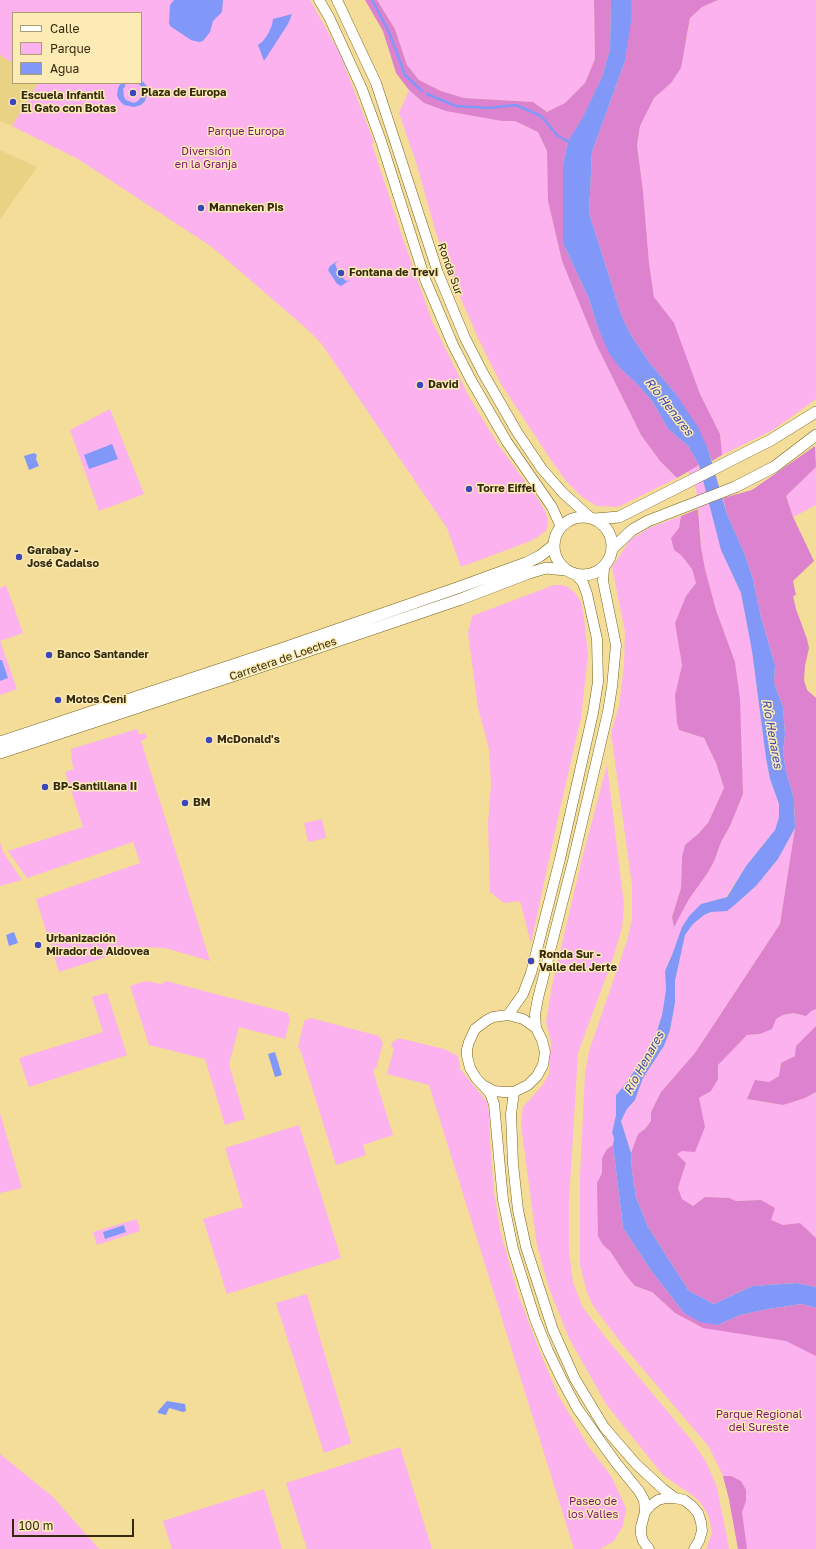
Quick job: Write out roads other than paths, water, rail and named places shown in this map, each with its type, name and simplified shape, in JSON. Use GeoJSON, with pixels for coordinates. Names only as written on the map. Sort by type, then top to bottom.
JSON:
{"type":"FeatureCollection","features":[{"type":"Feature","properties":{"kind":"main road"},"geometry":{"type":"LineString","coordinates":[[319,0],[329,17],[362,89],[381,141],[425,279],[452,345],[507,442],[552,507],[561,527]]}},
{"type":"Feature","properties":{"kind":"main road","name":"Ronda Sur"},"geometry":{"type":"LineString","coordinates":[[337,0],[376,83],[438,273],[465,338],[483,374],[517,432],[542,469],[563,493],[593,518]]}},
{"type":"Feature","properties":{"kind":"main road"},"geometry":{"type":"LineString","coordinates":[[508,1015],[523,994],[531,973],[562,851],[593,713],[598,682],[597,639],[587,594],[583,584],[577,576],[565,570],[556,558],[554,545],[556,535],[561,527],[568,521],[577,517],[619,517],[771,440],[816,412]]}},
{"type":"Feature","properties":{"kind":"main road"},"geometry":{"type":"LineString","coordinates":[[613,548],[632,530],[648,521],[735,487],[774,466],[816,435]]}},
{"type":"Feature","properties":{"kind":"main road"},"geometry":{"type":"LineString","coordinates":[[577,576],[592,575],[604,568],[610,559],[613,548],[610,534],[606,528],[593,518]]}},
{"type":"Feature","properties":{"kind":"main road","name":"Carretera de Loeches"},"geometry":{"type":"LineString","coordinates":[[0,742],[281,649],[526,563],[540,556],[554,545]]}},
{"type":"Feature","properties":{"kind":"main road","name":"Carretera de Loeches"},"geometry":{"type":"LineString","coordinates":[[0,753],[306,652],[461,599],[529,573],[546,568],[565,570]]}},
{"type":"Feature","properties":{"kind":"main road"},"geometry":{"type":"LineString","coordinates":[[485,1086],[499,1092],[514,1092],[528,1086],[537,1076],[543,1065],[545,1052],[542,1040],[536,1028],[535,1014],[575,854],[608,712],[612,687],[616,645],[603,581],[604,568]]}},
{"type":"Feature","properties":{"kind":"main road"},"geometry":{"type":"LineString","coordinates":[[536,1028],[523,1019],[508,1015],[493,1017],[480,1024],[475,1029],[469,1042],[467,1056],[470,1068],[476,1078],[490,1093],[494,1104],[504,1200],[513,1249],[535,1319],[548,1351],[577,1408],[616,1464],[640,1492],[644,1500],[645,1512],[641,1526],[641,1534],[643,1541],[649,1549]]}},
{"type":"Feature","properties":{"kind":"main road"},"geometry":{"type":"LineString","coordinates":[[514,1092],[511,1114],[513,1164],[518,1210],[526,1248],[553,1330],[574,1379],[604,1427],[636,1464],[675,1498]]}},
{"type":"Feature","properties":{"kind":"main road"},"geometry":{"type":"LineString","coordinates":[[645,1512],[658,1500],[666,1498],[684,1500],[692,1506],[698,1513],[701,1522],[700,1536],[694,1549]]}},
{"type":"Feature","properties":{"kind":"water"},"geometry":{"type":"Polygon","coordinates":[[[174,0],[223,0],[222,12],[213,21],[210,32],[203,41],[199,42],[191,40],[170,26],[170,5],[174,0]]]}},
{"type":"Feature","properties":{"kind":"water","name":"Río Henares"},"geometry":{"type":"Polygon","coordinates":[[[611,0],[632,0],[631,21],[625,61],[592,152],[589,213],[622,317],[631,335],[649,362],[675,393],[698,427],[708,449],[727,514],[745,555],[753,579],[761,617],[775,665],[774,683],[783,707],[785,734],[783,752],[786,771],[794,799],[795,828],[778,859],[756,886],[737,903],[727,911],[711,912],[704,915],[693,924],[685,935],[675,981],[675,1003],[670,1030],[664,1046],[643,1078],[635,1100],[627,1109],[621,1121],[631,1153],[636,1197],[648,1227],[689,1291],[714,1304],[752,1286],[796,1283],[816,1287],[816,1308],[802,1304],[768,1309],[740,1315],[718,1325],[700,1322],[684,1313],[650,1269],[623,1228],[613,1145],[614,1138],[612,1133],[616,1115],[616,1095],[653,1044],[662,1015],[666,990],[665,971],[682,927],[690,915],[701,904],[727,897],[746,866],[775,830],[779,817],[779,804],[770,779],[766,758],[752,651],[741,593],[721,550],[699,465],[688,446],[668,429],[652,401],[620,368],[609,353],[598,328],[589,299],[563,243],[563,165],[568,141],[582,119],[602,77],[610,49],[611,0]]]}},
{"type":"Feature","properties":{"kind":"water"},"geometry":{"type":"Polygon","coordinates":[[[292,14],[288,24],[264,61],[258,45],[268,34],[273,19],[292,14]]]}},
{"type":"Feature","properties":{"kind":"water"},"geometry":{"type":"Polygon","coordinates":[[[142,81],[146,85],[148,91],[145,101],[141,105],[134,107],[124,105],[119,100],[117,95],[120,84],[126,85],[123,89],[126,100],[134,103],[143,95],[143,89],[138,84],[142,84],[142,81]]]}},
{"type":"Feature","properties":{"kind":"water"},"geometry":{"type":"Polygon","coordinates":[[[339,260],[335,264],[339,274],[346,281],[350,280],[341,286],[337,284],[328,270],[330,266],[339,260]]]}},
{"type":"Feature","properties":{"kind":"water"},"geometry":{"type":"Polygon","coordinates":[[[112,444],[118,459],[89,469],[84,455],[112,444]]]}},
{"type":"Feature","properties":{"kind":"water"},"geometry":{"type":"Polygon","coordinates":[[[34,453],[37,455],[36,459],[39,466],[29,470],[24,456],[34,453]]]}},
{"type":"Feature","properties":{"kind":"water"},"geometry":{"type":"Polygon","coordinates":[[[0,660],[2,660],[8,678],[0,681],[0,660]]]}},
{"type":"Feature","properties":{"kind":"water"},"geometry":{"type":"Polygon","coordinates":[[[14,932],[18,943],[9,946],[6,935],[14,932]]]}},
{"type":"Feature","properties":{"kind":"water"},"geometry":{"type":"Polygon","coordinates":[[[275,1052],[282,1075],[275,1077],[268,1054],[275,1052]]]}},
{"type":"Feature","properties":{"kind":"water"},"geometry":{"type":"Polygon","coordinates":[[[124,1225],[126,1232],[105,1239],[103,1232],[124,1225]]]}},
{"type":"Feature","properties":{"kind":"water"},"geometry":{"type":"Polygon","coordinates":[[[167,1401],[185,1404],[186,1411],[183,1412],[169,1408],[166,1415],[158,1413],[167,1401]]]}},
{"type":"Feature","properties":{"kind":"waterway"},"geometry":{"type":"LineString","coordinates":[[372,0],[389,32],[405,75],[422,91]]}},
{"type":"Feature","properties":{"kind":"waterway"},"geometry":{"type":"LineString","coordinates":[[427,94],[456,106],[488,108],[516,105],[541,116],[558,136],[569,142]]}},
{"type":"Feature","properties":{"kind":"place","name":"Plaza de Europa"},"geometry":{"type":"Point","coordinates":[133,93]}},
{"type":"Feature","properties":{"kind":"place","name":"Escuela Infantil El Gato con Botas"},"geometry":{"type":"Point","coordinates":[13,102]}},
{"type":"Feature","properties":{"kind":"place","name":"Manneken Pis"},"geometry":{"type":"Point","coordinates":[201,208]}},
{"type":"Feature","properties":{"kind":"place","name":"Fontana de Trevi"},"geometry":{"type":"Point","coordinates":[341,273]}},
{"type":"Feature","properties":{"kind":"place","name":"David"},"geometry":{"type":"Point","coordinates":[420,385]}},
{"type":"Feature","properties":{"kind":"place","name":"Torre Eiffel"},"geometry":{"type":"Point","coordinates":[469,489]}},
{"type":"Feature","properties":{"kind":"place","name":"Garabay - José Cadalso"},"geometry":{"type":"Point","coordinates":[19,557]}},
{"type":"Feature","properties":{"kind":"place","name":"Banco Santander"},"geometry":{"type":"Point","coordinates":[49,655]}},
{"type":"Feature","properties":{"kind":"place","name":"Motos Ceni"},"geometry":{"type":"Point","coordinates":[58,700]}},
{"type":"Feature","properties":{"kind":"place","name":"McDonald's"},"geometry":{"type":"Point","coordinates":[209,740]}},
{"type":"Feature","properties":{"kind":"place","name":"BP-Santillana II"},"geometry":{"type":"Point","coordinates":[45,787]}},
{"type":"Feature","properties":{"kind":"place","name":"BM"},"geometry":{"type":"Point","coordinates":[185,803]}},
{"type":"Feature","properties":{"kind":"place","name":"Urbanización Mirador de Aldovea"},"geometry":{"type":"Point","coordinates":[38,945]}},
{"type":"Feature","properties":{"kind":"place","name":"Ronda Sur - Valle del Jerte"},"geometry":{"type":"Point","coordinates":[531,961]}},
{"type":"Feature","properties":{"kind":"park label","name":"Parque Europa"},"geometry":{"type":"Point","coordinates":[246,132]}},
{"type":"Feature","properties":{"kind":"park label","name":"Diversión en la Granja"},"geometry":{"type":"Point","coordinates":[206,158]}},
{"type":"Feature","properties":{"kind":"park label","name":"Parque Regional del Sureste"},"geometry":{"type":"Point","coordinates":[759,1421]}},
{"type":"Feature","properties":{"kind":"park label","name":"Paseo de los Valles"},"geometry":{"type":"Point","coordinates":[593,1508]}}]}
